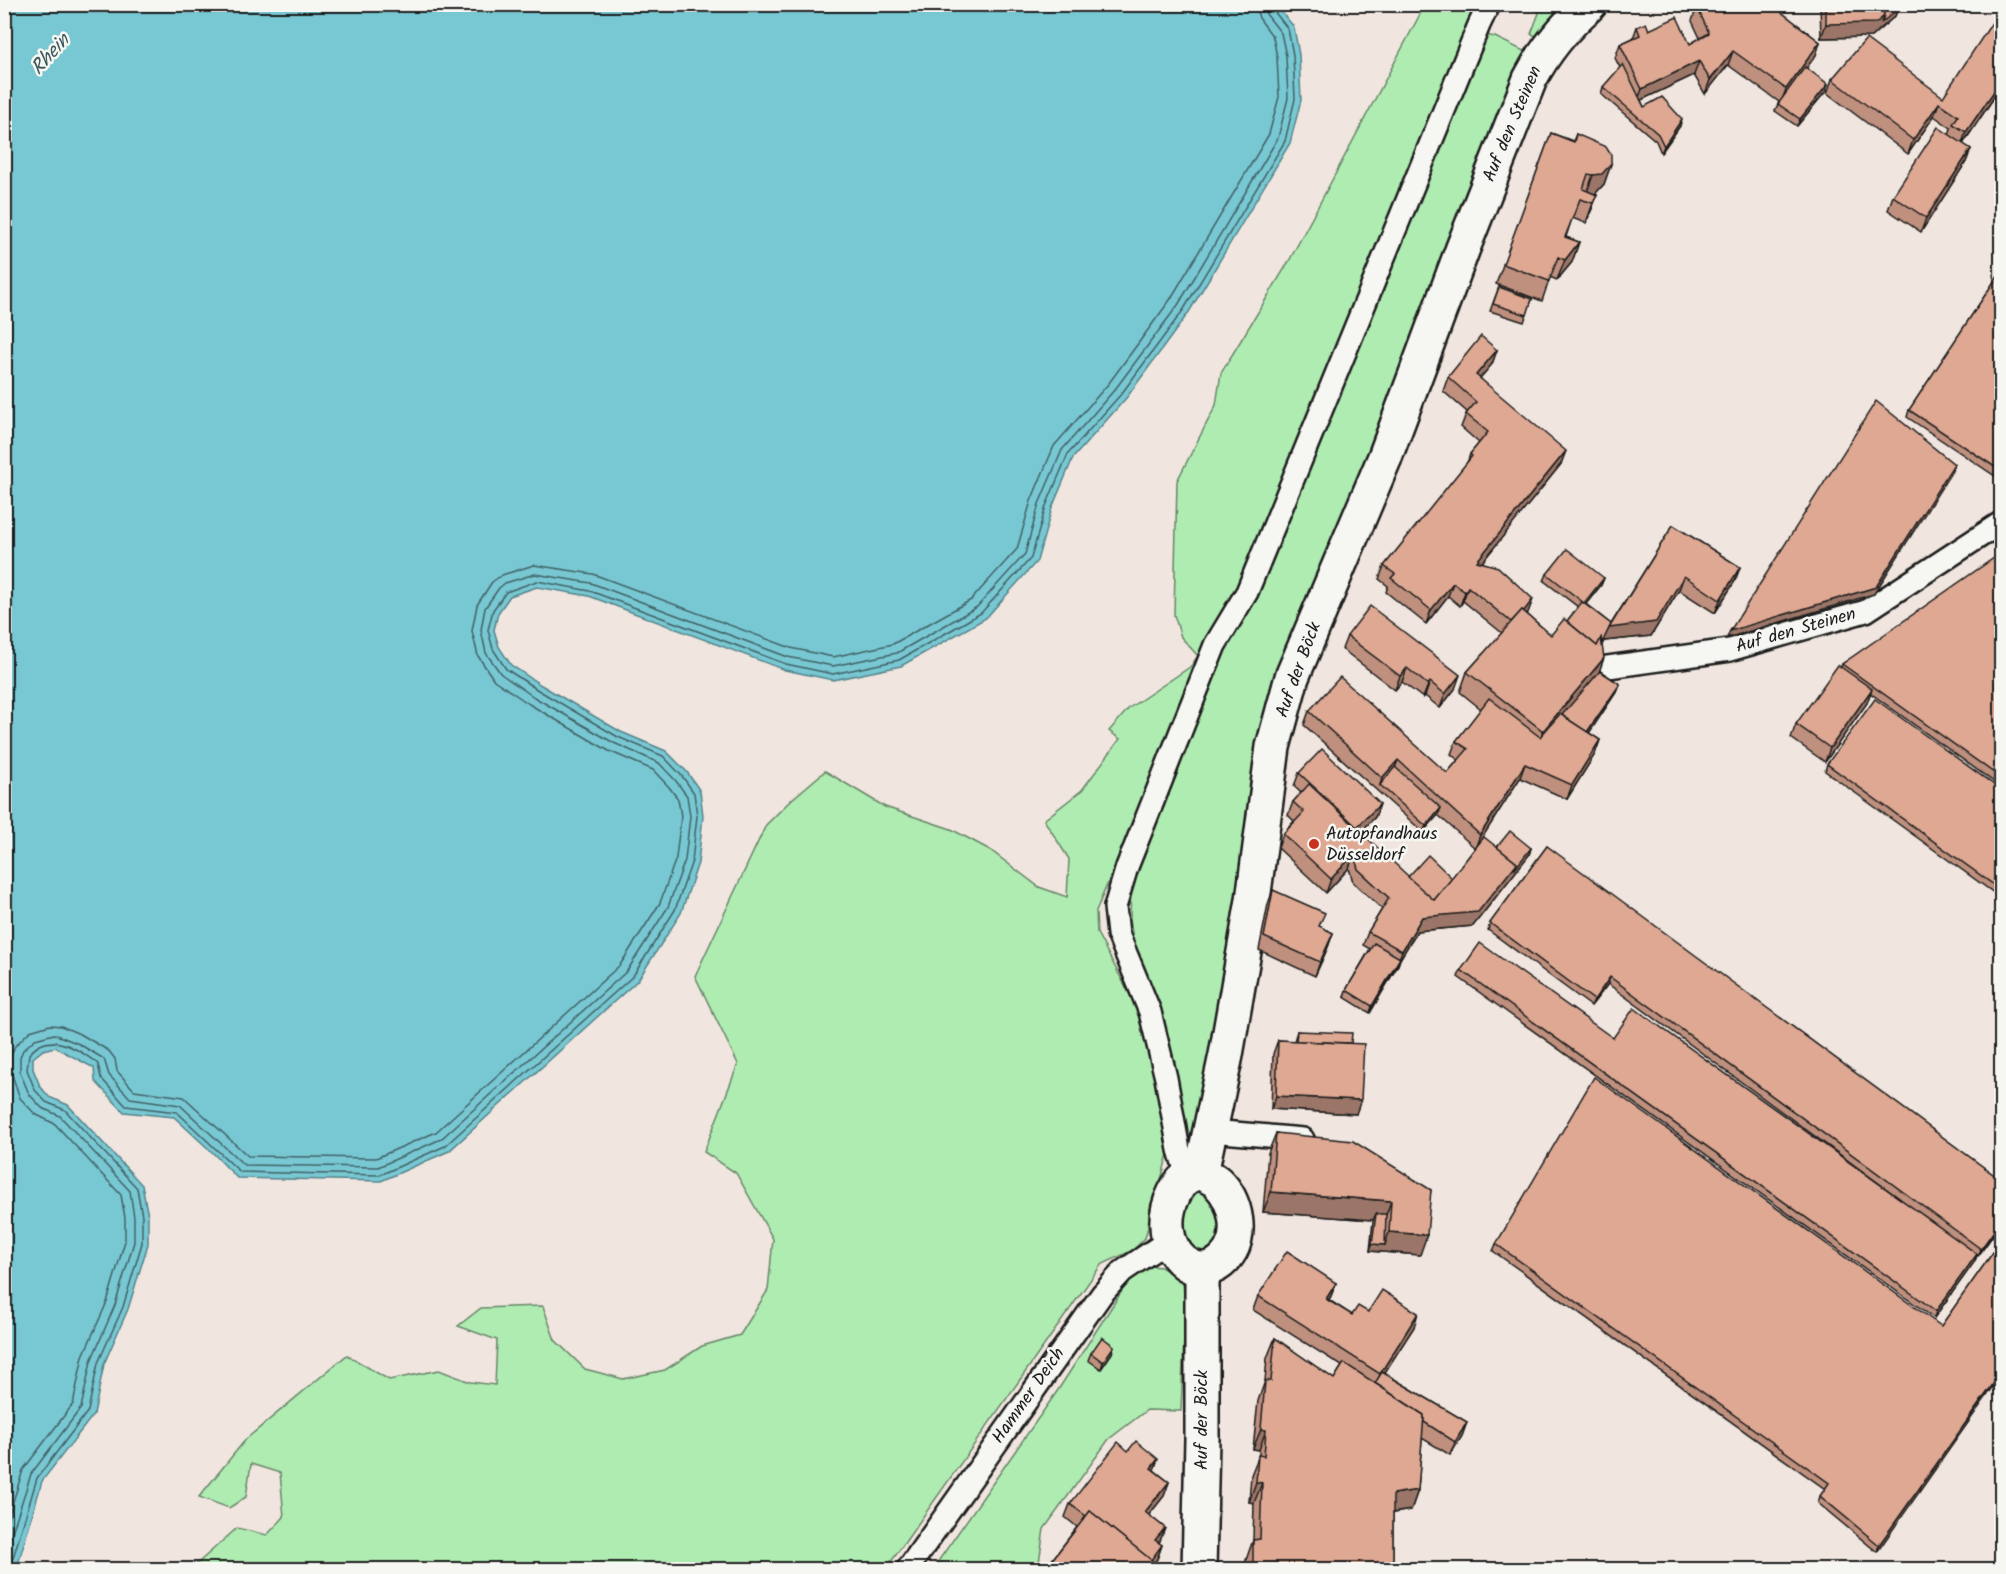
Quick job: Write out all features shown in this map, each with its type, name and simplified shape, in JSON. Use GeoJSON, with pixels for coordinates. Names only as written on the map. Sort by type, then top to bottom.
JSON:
{"type":"FeatureCollection","features":[{"type":"Feature","properties":{"kind":"street","name":"Auf den Steinen"},"geometry":{"type":"LineString","coordinates":[[1485,191],[1530,79],[1542,58],[1567,26],[1590,4]]}},
{"type":"Feature","properties":{"kind":"street","name":"Auf der Böck"},"geometry":{"type":"LineString","coordinates":[[1169,1239],[1167,1220],[1169,1204],[1176,1190],[1194,1175],[1211,1131],[1253,900],[1273,747],[1292,677],[1385,457],[1485,191]]}},
{"type":"Feature","properties":{"kind":"street"},"geometry":{"type":"LineString","coordinates":[[1169,1239],[1176,1254],[1195,1269],[1202,1271],[1219,1264],[1234,1245],[1237,1233],[1233,1211],[1225,1192],[1217,1182],[1194,1175]]}},
{"type":"Feature","properties":{"kind":"street","name":"Auf der Böck"},"geometry":{"type":"LineString","coordinates":[[1199,1569],[1202,1271]]}},
{"type":"Feature","properties":{"kind":"lane"},"geometry":{"type":"LineString","coordinates":[[1194,1175],[1179,1150],[1166,1078],[1150,1012],[1118,934],[1115,907],[1126,867],[1215,645],[1247,592],[1489,4]]}},
{"type":"Feature","properties":{"kind":"lane","name":"Auf den Steinen"},"geometry":{"type":"LineString","coordinates":[[1600,668],[1730,650],[1866,611],[2001,522]]}},
{"type":"Feature","properties":{"kind":"lane"},"geometry":{"type":"LineString","coordinates":[[1211,1131],[1317,1141]]}},
{"type":"Feature","properties":{"kind":"lane","name":"Hammer Deich"},"geometry":{"type":"LineString","coordinates":[[907,1569],[1102,1294],[1123,1271],[1169,1239]]}},
{"type":"Feature","properties":{"kind":"green space"},"geometry":{"type":"Polygon","coordinates":[[[1425,5],[1485,5],[1239,593],[1218,622],[1096,911],[1097,933],[1136,1006],[1155,1057],[1164,1114],[1168,1154],[1145,1238],[1133,1250],[1101,1265],[886,1569],[190,1570],[237,1528],[267,1535],[284,1517],[280,1473],[251,1464],[246,1497],[229,1508],[199,1497],[246,1439],[347,1355],[389,1380],[439,1370],[470,1382],[495,1385],[497,1340],[458,1326],[481,1308],[543,1306],[555,1340],[585,1369],[623,1379],[665,1370],[702,1346],[740,1335],[768,1290],[773,1239],[736,1173],[704,1152],[738,1064],[695,976],[766,825],[825,771],[885,807],[951,829],[990,850],[1039,887],[1067,897],[1069,859],[1044,820],[1082,790],[1120,739],[1109,731],[1129,708],[1190,667],[1198,656],[1181,637],[1174,615],[1177,481],[1216,405],[1221,373],[1288,263],[1425,5]]]}},
{"type":"Feature","properties":{"kind":"green space"},"geometry":{"type":"Polygon","coordinates":[[[1534,5],[1569,5],[1538,37],[1531,34],[1539,13],[1534,5]]]}},
{"type":"Feature","properties":{"kind":"green space"},"geometry":{"type":"Polygon","coordinates":[[[1485,35],[1495,37],[1526,52],[1295,642],[1270,723],[1202,1095],[1191,1133],[1184,1130],[1135,954],[1130,919],[1134,862],[1485,35]]]}},
{"type":"Feature","properties":{"kind":"green space"},"geometry":{"type":"Polygon","coordinates":[[[1203,1188],[1221,1214],[1220,1246],[1201,1258],[1185,1234],[1181,1218],[1185,1201],[1191,1191],[1203,1188]]]}},
{"type":"Feature","properties":{"kind":"green space"},"geometry":{"type":"Polygon","coordinates":[[[1151,1266],[1161,1267],[1183,1281],[1185,1311],[1181,1411],[1147,1410],[1109,1439],[1044,1529],[1038,1569],[932,1570],[1058,1390],[1127,1283],[1139,1272],[1151,1266]]]}},
{"type":"Feature","properties":{"kind":"water","name":"Rhein"},"geometry":{"type":"Polygon","coordinates":[[[5,4],[1276,5],[1294,27],[1299,55],[1301,100],[1290,143],[1189,312],[1127,397],[1073,458],[1052,508],[1037,561],[986,618],[901,666],[833,680],[785,670],[589,596],[537,587],[510,596],[498,613],[494,630],[499,647],[511,665],[621,732],[666,751],[687,772],[700,791],[703,816],[698,863],[681,913],[638,980],[449,1151],[381,1181],[237,1178],[174,1117],[124,1112],[95,1081],[94,1068],[55,1047],[43,1050],[33,1058],[33,1069],[40,1086],[49,1097],[68,1105],[142,1185],[148,1216],[148,1244],[128,1309],[104,1364],[94,1414],[42,1481],[19,1561],[12,1570],[4,1569],[5,4]]]}},
{"type":"Feature","properties":{"kind":"building"},"geometry":{"type":"Polygon","coordinates":[[[1702,4],[1771,4],[1820,42],[1786,89],[1733,51],[1710,80],[1699,61],[1642,89],[1620,44],[1640,35],[1637,27],[1646,23],[1649,30],[1677,17],[1690,44],[1709,33],[1697,7],[1702,4]]]}},
{"type":"Feature","properties":{"kind":"building"},"geometry":{"type":"Polygon","coordinates":[[[1826,4],[1883,4],[1884,16],[1876,23],[1826,24],[1826,4]]]}},
{"type":"Feature","properties":{"kind":"building"},"geometry":{"type":"Polygon","coordinates":[[[1883,4],[1898,4],[1898,9],[1881,23],[1884,16],[1883,4]]]}},
{"type":"Feature","properties":{"kind":"building"},"geometry":{"type":"Polygon","coordinates":[[[2001,9],[2001,81],[1966,132],[1953,124],[1958,116],[1939,103],[1913,140],[1832,79],[1866,39],[1943,97],[2001,9]]]}},
{"type":"Feature","properties":{"kind":"building"},"geometry":{"type":"Polygon","coordinates":[[[1623,64],[1644,107],[1662,97],[1682,119],[1664,146],[1658,134],[1603,87],[1623,64]]]}},
{"type":"Feature","properties":{"kind":"building"},"geometry":{"type":"Polygon","coordinates":[[[1805,67],[1828,84],[1800,119],[1778,104],[1805,67]]]}},
{"type":"Feature","properties":{"kind":"building"},"geometry":{"type":"Polygon","coordinates":[[[1938,127],[1971,149],[1926,218],[1893,196],[1938,127]]]}},
{"type":"Feature","properties":{"kind":"building"},"geometry":{"type":"Polygon","coordinates":[[[1551,133],[1574,142],[1576,134],[1606,147],[1611,155],[1611,164],[1602,174],[1588,174],[1583,189],[1597,195],[1593,203],[1580,199],[1565,237],[1579,242],[1565,260],[1558,257],[1549,281],[1503,264],[1551,133]]]}},
{"type":"Feature","properties":{"kind":"building"},"geometry":{"type":"Polygon","coordinates":[[[2001,271],[2001,471],[1909,410],[2001,271]]]}},
{"type":"Feature","properties":{"kind":"building"},"geometry":{"type":"Polygon","coordinates":[[[1499,287],[1532,299],[1527,315],[1493,304],[1499,287]]]}},
{"type":"Feature","properties":{"kind":"building"},"geometry":{"type":"Polygon","coordinates":[[[1481,336],[1497,350],[1476,375],[1566,451],[1477,561],[1498,567],[1533,599],[1511,622],[1468,587],[1465,592],[1453,583],[1431,610],[1391,578],[1395,574],[1384,566],[1472,456],[1470,454],[1488,432],[1466,414],[1476,402],[1448,377],[1481,336]]]}},
{"type":"Feature","properties":{"kind":"building"},"geometry":{"type":"Polygon","coordinates":[[[1876,401],[1954,464],[1876,587],[1730,631],[1876,401]]]}},
{"type":"Feature","properties":{"kind":"building"},"geometry":{"type":"Polygon","coordinates":[[[1673,525],[1740,567],[1720,600],[1684,576],[1656,622],[1609,628],[1673,525]]]}},
{"type":"Feature","properties":{"kind":"building"},"geometry":{"type":"Polygon","coordinates":[[[1567,549],[1604,578],[1584,603],[1547,574],[1567,549]]]}},
{"type":"Feature","properties":{"kind":"building"},"geometry":{"type":"Polygon","coordinates":[[[1994,558],[2001,564],[2001,778],[1842,664],[1994,558]]]}},
{"type":"Feature","properties":{"kind":"building"},"geometry":{"type":"Polygon","coordinates":[[[1582,602],[1611,624],[1602,643],[1601,638],[1597,646],[1567,621],[1582,602]]]}},
{"type":"Feature","properties":{"kind":"building"},"geometry":{"type":"Polygon","coordinates":[[[1370,606],[1460,675],[1445,694],[1430,682],[1428,685],[1407,668],[1400,676],[1347,636],[1370,606]]]}},
{"type":"Feature","properties":{"kind":"building"},"geometry":{"type":"Polygon","coordinates":[[[1522,610],[1551,635],[1564,619],[1597,646],[1601,638],[1604,658],[1543,731],[1467,672],[1522,610]]]}},
{"type":"Feature","properties":{"kind":"building"},"geometry":{"type":"Polygon","coordinates":[[[1838,665],[1872,689],[1830,748],[1796,724],[1838,665]]]}},
{"type":"Feature","properties":{"kind":"building"},"geometry":{"type":"Polygon","coordinates":[[[1600,671],[1620,684],[1587,732],[1562,715],[1600,671]]]}},
{"type":"Feature","properties":{"kind":"building"},"geometry":{"type":"Polygon","coordinates":[[[1340,677],[1447,773],[1468,749],[1456,741],[1489,698],[1540,737],[1560,714],[1600,740],[1572,785],[1525,764],[1480,835],[1398,760],[1382,778],[1309,711],[1340,677]]]}},
{"type":"Feature","properties":{"kind":"building"},"geometry":{"type":"Polygon","coordinates":[[[1875,699],[2001,790],[2001,890],[1827,764],[1875,699]]]}},
{"type":"Feature","properties":{"kind":"building"},"geometry":{"type":"Polygon","coordinates":[[[1322,749],[1380,804],[1357,827],[1299,773],[1322,749]]]}},
{"type":"Feature","properties":{"kind":"building"},"geometry":{"type":"Polygon","coordinates":[[[1395,767],[1441,808],[1426,826],[1380,785],[1395,767]]]}},
{"type":"Feature","properties":{"kind":"building"},"geometry":{"type":"Polygon","coordinates":[[[1309,784],[1434,900],[1484,837],[1517,863],[1478,912],[1422,917],[1402,951],[1368,932],[1389,898],[1358,869],[1354,854],[1331,879],[1283,834],[1304,812],[1293,802],[1309,784]]]}},
{"type":"Feature","properties":{"kind":"building"},"geometry":{"type":"Polygon","coordinates":[[[1510,831],[1531,848],[1514,870],[1517,863],[1497,847],[1510,831]]]}},
{"type":"Feature","properties":{"kind":"building"},"geometry":{"type":"Polygon","coordinates":[[[1547,846],[2001,1180],[2001,1221],[1981,1249],[1610,977],[1594,1000],[1490,923],[1547,846]]]}},
{"type":"Feature","properties":{"kind":"building"},"geometry":{"type":"Polygon","coordinates":[[[1428,855],[1452,878],[1434,900],[1408,877],[1428,855]]]}},
{"type":"Feature","properties":{"kind":"building"},"geometry":{"type":"Polygon","coordinates":[[[1273,890],[1325,913],[1319,926],[1333,933],[1320,962],[1264,937],[1273,890]]]}},
{"type":"Feature","properties":{"kind":"building"},"geometry":{"type":"Polygon","coordinates":[[[1374,943],[1400,958],[1372,1006],[1346,990],[1374,943]]]}},
{"type":"Feature","properties":{"kind":"building"},"geometry":{"type":"Polygon","coordinates":[[[1480,943],[1613,1038],[1634,1008],[1977,1254],[1936,1311],[1461,970],[1480,943]]]}},
{"type":"Feature","properties":{"kind":"building"},"geometry":{"type":"Polygon","coordinates":[[[1297,1031],[1352,1033],[1351,1043],[1296,1041],[1297,1031]]]}},
{"type":"Feature","properties":{"kind":"building"},"geometry":{"type":"Polygon","coordinates":[[[1278,1040],[1364,1044],[1361,1100],[1276,1096],[1278,1040]]]}},
{"type":"Feature","properties":{"kind":"building"},"geometry":{"type":"Polygon","coordinates":[[[1594,1077],[1941,1326],[2001,1241],[2001,1373],[1879,1545],[1820,1496],[1829,1483],[1496,1244],[1594,1077]]]}},
{"type":"Feature","properties":{"kind":"building"},"geometry":{"type":"Polygon","coordinates":[[[1276,1133],[1353,1141],[1431,1190],[1427,1235],[1389,1232],[1391,1201],[1271,1192],[1276,1133]]]}},
{"type":"Feature","properties":{"kind":"building"},"geometry":{"type":"Polygon","coordinates":[[[1376,1214],[1386,1214],[1385,1245],[1372,1244],[1376,1214]]]}},
{"type":"Feature","properties":{"kind":"building"},"geometry":{"type":"Polygon","coordinates":[[[1287,1251],[1336,1283],[1326,1299],[1352,1315],[1358,1306],[1368,1312],[1382,1290],[1418,1313],[1380,1374],[1258,1296],[1287,1251]]]}},
{"type":"Feature","properties":{"kind":"building"},"geometry":{"type":"Polygon","coordinates":[[[1102,1337],[1114,1346],[1103,1362],[1091,1353],[1102,1337]]]}},
{"type":"Feature","properties":{"kind":"building"},"geometry":{"type":"Polygon","coordinates":[[[1275,1338],[1334,1379],[1344,1363],[1424,1415],[1418,1490],[1393,1494],[1393,1569],[1260,1569],[1260,1565],[1253,1565],[1253,1540],[1260,1539],[1262,1483],[1256,1482],[1258,1455],[1264,1456],[1266,1430],[1261,1429],[1265,1381],[1271,1381],[1275,1338]]]}},
{"type":"Feature","properties":{"kind":"building"},"geometry":{"type":"Polygon","coordinates":[[[1382,1372],[1467,1422],[1455,1442],[1424,1422],[1424,1415],[1375,1383],[1382,1372]]]}},
{"type":"Feature","properties":{"kind":"building"},"geometry":{"type":"Polygon","coordinates":[[[1136,1441],[1158,1459],[1151,1468],[1169,1482],[1145,1512],[1165,1528],[1155,1540],[1162,1545],[1151,1560],[1090,1511],[1086,1516],[1070,1504],[1118,1442],[1128,1451],[1136,1441]]]}},
{"type":"Feature","properties":{"kind":"building"},"geometry":{"type":"Polygon","coordinates":[[[1090,1511],[1160,1567],[1158,1569],[1045,1569],[1090,1511]]]}},
{"type":"Feature","properties":{"kind":"place","name":"Autopfandhaus Düsseldorf"},"geometry":{"type":"Point","coordinates":[1314,844]}}]}
